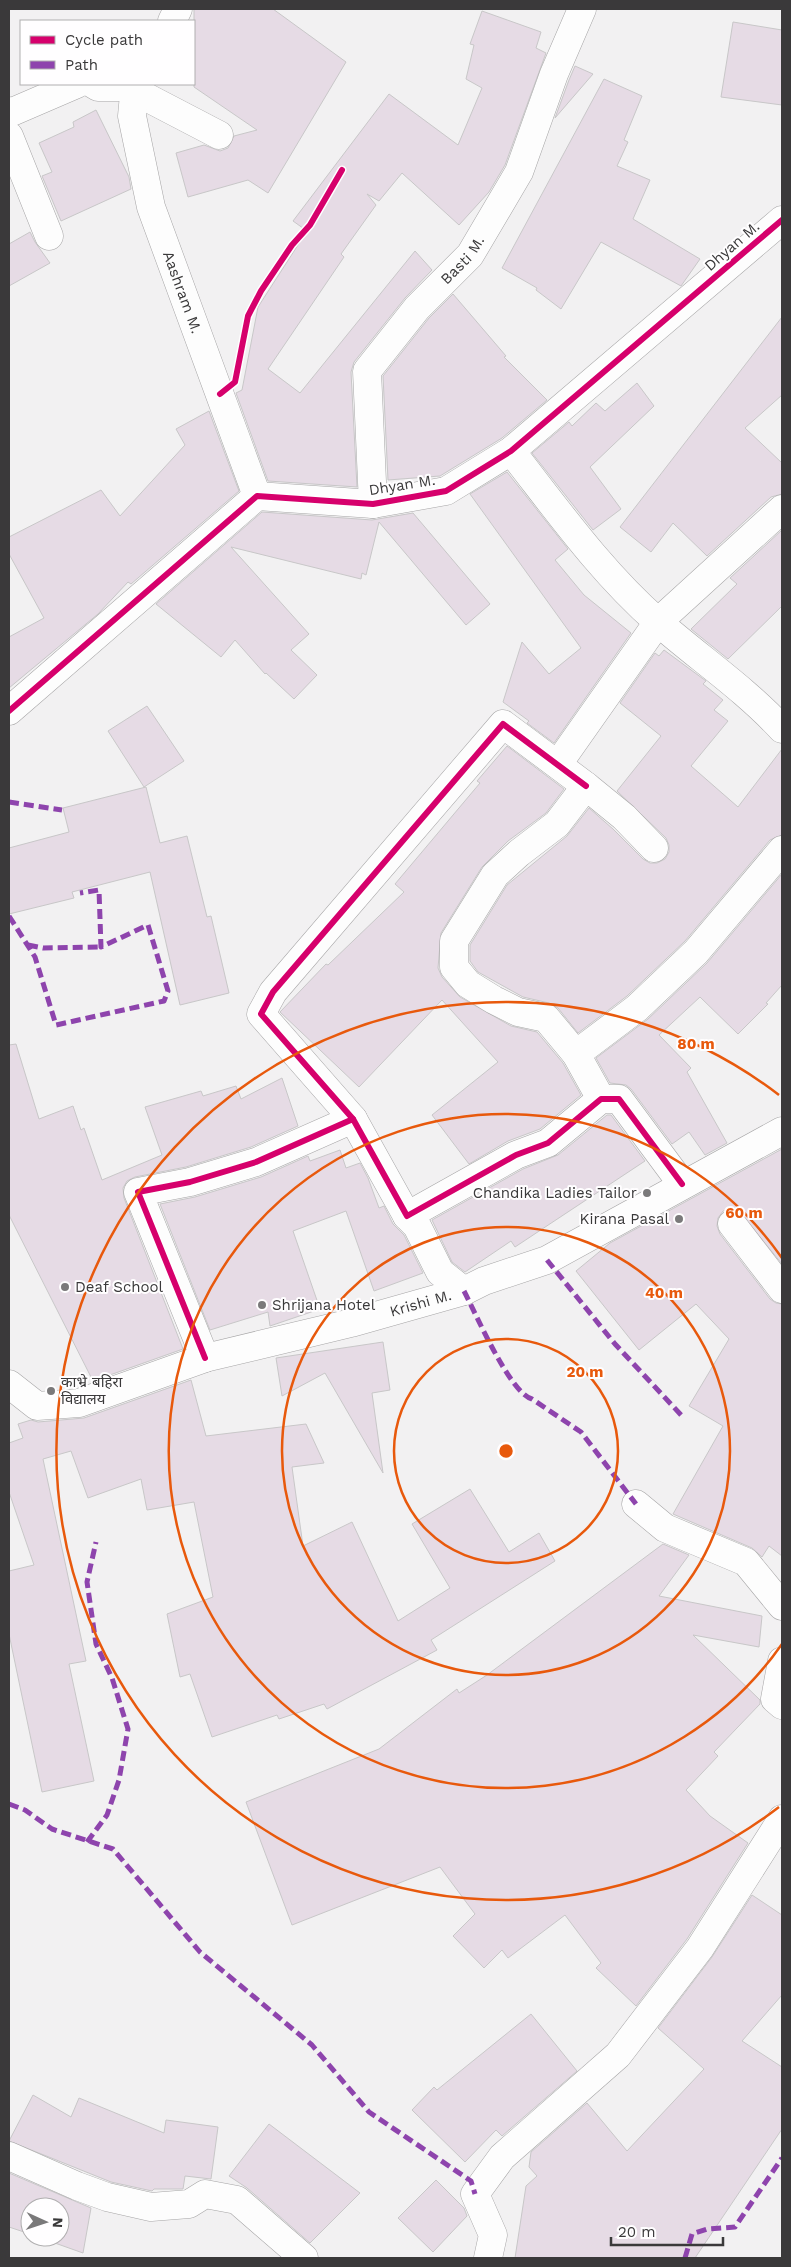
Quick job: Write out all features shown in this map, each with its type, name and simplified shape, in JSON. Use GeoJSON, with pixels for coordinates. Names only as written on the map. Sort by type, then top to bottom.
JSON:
{"type":"FeatureCollection","features":[{"type":"Feature","properties":{"kind":"street","name":"Basti M."},"geometry":{"type":"LineString","coordinates":[[373,504],[367,370],[417,308],[470,255],[519,172],[554,74],[582,9]]}},
{"type":"Feature","properties":{"kind":"street"},"geometry":{"type":"LineString","coordinates":[[9,111],[12,112],[75,85]]}},
{"type":"Feature","properties":{"kind":"street"},"geometry":{"type":"LineString","coordinates":[[95,85],[98,87],[134,85],[148,98],[219,135]]}},
{"type":"Feature","properties":{"kind":"street","name":"Aashram M."},"geometry":{"type":"LineString","coordinates":[[134,85],[132,116],[151,207],[258,496]]}},
{"type":"Feature","properties":{"kind":"street"},"geometry":{"type":"LineString","coordinates":[[9,136],[49,236]]}},
{"type":"Feature","properties":{"kind":"street","name":"Dhyan M."},"geometry":{"type":"LineString","coordinates":[[258,496],[373,504],[446,491],[511,451],[782,220]]}},
{"type":"Feature","properties":{"kind":"street"},"geometry":{"type":"LineString","coordinates":[[511,451],[601,568],[658,622],[711,665],[782,729]]}},
{"type":"Feature","properties":{"kind":"street"},"geometry":{"type":"LineString","coordinates":[[9,710],[258,496]]}},
{"type":"Feature","properties":{"kind":"street"},"geometry":{"type":"LineString","coordinates":[[558,764],[658,622],[782,509]]}},
{"type":"Feature","properties":{"kind":"street"},"geometry":{"type":"LineString","coordinates":[[464,1291],[440,1272],[417,1226],[407,1216],[353,1119],[261,1014],[273,992],[503,724],[558,764],[624,817],[654,848]]}},
{"type":"Feature","properties":{"kind":"street"},"geometry":{"type":"LineString","coordinates":[[586,786],[557,824],[519,853],[495,875],[454,941],[454,967],[468,984],[518,1012],[546,1018],[576,1054],[601,1099]]}},
{"type":"Feature","properties":{"kind":"street"},"geometry":{"type":"LineString","coordinates":[[576,1054],[637,1008],[696,952],[782,850]]}},
{"type":"Feature","properties":{"kind":"street"},"geometry":{"type":"LineString","coordinates":[[407,1216],[516,1155],[548,1143],[601,1099],[619,1099],[682,1184]]}},
{"type":"Feature","properties":{"kind":"street"},"geometry":{"type":"LineString","coordinates":[[205,1358],[138,1192],[190,1182],[256,1162],[353,1119]]}},
{"type":"Feature","properties":{"kind":"street","name":"Krishi M."},"geometry":{"type":"LineString","coordinates":[[9,1384],[37,1406],[78,1403],[205,1358],[351,1323],[464,1291],[484,1281],[547,1260],[682,1184],[782,1131]]}},
{"type":"Feature","properties":{"kind":"street"},"geometry":{"type":"LineString","coordinates":[[732,1224],[782,1289]]}},
{"type":"Feature","properties":{"kind":"street"},"geometry":{"type":"LineString","coordinates":[[636,1504],[665,1528],[746,1562],[782,1606]]}},
{"type":"Feature","properties":{"kind":"street"},"geometry":{"type":"LineString","coordinates":[[782,1661],[775,1699],[782,1705]]}},
{"type":"Feature","properties":{"kind":"street"},"geometry":{"type":"LineString","coordinates":[[488,2258],[493,2235],[476,2194],[502,2158],[618,2055],[700,1948],[782,1819]]}},
{"type":"Feature","properties":{"kind":"street"},"geometry":{"type":"LineString","coordinates":[[9,2156],[107,2197],[151,2207],[188,2204],[205,2194],[237,2200],[304,2258]]}},
{"type":"Feature","properties":{"kind":"building"},"geometry":{"type":"Polygon","coordinates":[[[194,9],[273,9],[346,62],[268,193],[248,180],[188,197],[176,153],[204,145],[220,151],[228,148],[234,136],[257,130],[194,87],[194,9]]]}},
{"type":"Feature","properties":{"kind":"building"},"geometry":{"type":"Polygon","coordinates":[[[482,11],[541,32],[536,48],[546,53],[505,165],[489,192],[459,225],[402,173],[379,201],[367,194],[376,205],[341,254],[344,257],[268,369],[300,393],[415,251],[432,270],[405,298],[354,362],[351,372],[357,487],[268,481],[236,393],[242,390],[258,307],[307,231],[293,221],[389,94],[458,145],[482,88],[466,79],[474,45],[470,44],[482,11]]]}},
{"type":"Feature","properties":{"kind":"building"},"geometry":{"type":"Polygon","coordinates":[[[733,22],[782,30],[782,105],[721,97],[733,22]]]}},
{"type":"Feature","properties":{"kind":"building"},"geometry":{"type":"Polygon","coordinates":[[[575,66],[593,74],[555,118],[569,80],[575,66]]]}},
{"type":"Feature","properties":{"kind":"building"},"geometry":{"type":"Polygon","coordinates":[[[604,79],[642,96],[624,140],[628,142],[617,166],[650,180],[633,219],[700,259],[681,286],[601,242],[561,309],[536,290],[537,288],[502,268],[604,79]]]}},
{"type":"Feature","properties":{"kind":"building"},"geometry":{"type":"Polygon","coordinates":[[[96,110],[129,177],[131,189],[61,221],[42,176],[52,172],[39,143],[74,127],[73,122],[96,110]]]}},
{"type":"Feature","properties":{"kind":"building"},"geometry":{"type":"Polygon","coordinates":[[[30,232],[50,263],[9,286],[9,244],[30,232]]]}},
{"type":"Feature","properties":{"kind":"building"},"geometry":{"type":"Polygon","coordinates":[[[453,294],[506,356],[504,357],[547,400],[502,438],[440,476],[388,480],[383,376],[429,318],[453,294]]]}},
{"type":"Feature","properties":{"kind":"building"},"geometry":{"type":"Polygon","coordinates":[[[782,317],[782,395],[745,428],[782,463],[782,494],[771,497],[707,556],[673,523],[651,552],[620,527],[782,317]]]}},
{"type":"Feature","properties":{"kind":"building"},"geometry":{"type":"Polygon","coordinates":[[[637,383],[654,406],[590,467],[621,509],[593,530],[532,453],[569,422],[572,426],[596,403],[605,411],[637,383]]]}},
{"type":"Feature","properties":{"kind":"building"},"geometry":{"type":"Polygon","coordinates":[[[209,411],[239,491],[131,584],[128,582],[98,614],[9,688],[9,637],[44,618],[9,554],[9,537],[101,490],[120,516],[185,445],[176,429],[209,411]]]}},
{"type":"Feature","properties":{"kind":"building"},"geometry":{"type":"Polygon","coordinates":[[[507,472],[568,549],[555,560],[584,595],[631,633],[554,743],[503,702],[522,642],[549,674],[581,648],[470,494],[507,472]]]}},
{"type":"Feature","properties":{"kind":"building"},"geometry":{"type":"Polygon","coordinates":[[[262,512],[372,520],[413,513],[490,604],[466,625],[379,522],[366,575],[362,573],[361,579],[231,547],[309,634],[291,650],[317,675],[294,699],[265,674],[235,640],[221,657],[156,604],[262,512]]]}},
{"type":"Feature","properties":{"kind":"building"},"geometry":{"type":"Polygon","coordinates":[[[782,530],[782,606],[728,659],[691,629],[737,584],[730,578],[782,530]]]}},
{"type":"Feature","properties":{"kind":"building"},"geometry":{"type":"Polygon","coordinates":[[[664,650],[706,681],[703,684],[723,700],[714,710],[728,721],[691,766],[738,807],[782,749],[782,835],[770,840],[685,941],[627,996],[578,1033],[558,1008],[549,1003],[523,997],[478,972],[470,961],[470,945],[507,885],[567,836],[589,808],[643,859],[650,863],[657,863],[665,859],[669,852],[666,838],[617,791],[661,736],[620,703],[655,653],[659,656],[664,650]]]}},
{"type":"Feature","properties":{"kind":"building"},"geometry":{"type":"Polygon","coordinates":[[[147,706],[184,761],[144,787],[108,731],[147,706]]]}},
{"type":"Feature","properties":{"kind":"building"},"geometry":{"type":"Polygon","coordinates":[[[507,746],[564,789],[546,813],[508,841],[482,867],[441,933],[438,968],[442,977],[460,997],[511,1026],[537,1032],[563,1063],[581,1095],[540,1129],[508,1141],[469,1164],[432,1115],[498,1062],[442,1000],[359,1087],[280,1012],[326,964],[328,965],[404,892],[395,884],[480,783],[477,781],[507,746]]]}},
{"type":"Feature","properties":{"kind":"building"},"geometry":{"type":"Polygon","coordinates":[[[146,787],[160,843],[187,836],[207,917],[211,916],[229,993],[180,1005],[150,872],[72,892],[74,898],[9,914],[9,848],[69,832],[63,808],[146,787]]]}},
{"type":"Feature","properties":{"kind":"building"},"geometry":{"type":"Polygon","coordinates":[[[782,874],[782,985],[766,1003],[768,1004],[738,1034],[700,997],[659,1035],[691,1068],[687,1072],[727,1143],[705,1155],[689,1132],[672,1144],[631,1089],[626,1085],[610,1083],[596,1058],[648,1019],[707,963],[782,874]]]}},
{"type":"Feature","properties":{"kind":"building"},"geometry":{"type":"Polygon","coordinates":[[[16,1044],[39,1119],[73,1106],[81,1130],[84,1128],[102,1180],[162,1155],[145,1107],[201,1091],[203,1096],[236,1086],[241,1099],[282,1078],[298,1126],[251,1147],[186,1167],[135,1177],[127,1181],[123,1188],[124,1198],[183,1349],[93,1381],[9,1215],[9,1045],[16,1044]]]}},
{"type":"Feature","properties":{"kind":"building"},"geometry":{"type":"Polygon","coordinates":[[[607,1115],[611,1115],[645,1161],[515,1247],[511,1241],[465,1272],[452,1262],[432,1220],[523,1169],[558,1155],[607,1115]]]}},
{"type":"Feature","properties":{"kind":"building"},"geometry":{"type":"Polygon","coordinates":[[[782,1149],[782,1264],[738,1210],[730,1209],[723,1211],[718,1218],[717,1226],[720,1234],[770,1299],[782,1304],[782,1556],[769,1546],[762,1557],[752,1548],[673,1514],[723,1426],[689,1406],[729,1339],[696,1304],[639,1350],[576,1271],[610,1243],[782,1149]]]}},
{"type":"Feature","properties":{"kind":"building"},"geometry":{"type":"Polygon","coordinates":[[[340,1150],[346,1168],[360,1163],[368,1178],[379,1208],[384,1206],[393,1224],[404,1235],[423,1273],[374,1291],[346,1211],[293,1231],[320,1309],[270,1326],[268,1312],[210,1330],[160,1204],[195,1197],[261,1177],[308,1156],[310,1161],[340,1150]]]}},
{"type":"Feature","properties":{"kind":"building"},"geometry":{"type":"Polygon","coordinates":[[[383,1342],[390,1390],[372,1393],[383,1473],[325,1373],[282,1396],[276,1358],[383,1342]]]}},
{"type":"Feature","properties":{"kind":"building"},"geometry":{"type":"Polygon","coordinates":[[[191,1380],[206,1436],[306,1424],[324,1463],[292,1467],[303,1546],[352,1522],[398,1621],[450,1588],[412,1524],[470,1489],[509,1552],[539,1533],[555,1561],[431,1640],[437,1650],[327,1709],[324,1704],[279,1719],[277,1715],[212,1737],[190,1674],[180,1677],[167,1614],[213,1597],[194,1502],[147,1510],[141,1479],[88,1498],[71,1451],[43,1459],[86,1661],[69,1664],[94,1781],[42,1792],[9,1634],[9,1571],[34,1565],[9,1492],[9,1443],[23,1438],[18,1424],[31,1420],[38,1422],[84,1418],[191,1380]]]}},
{"type":"Feature","properties":{"kind":"building"},"geometry":{"type":"Polygon","coordinates":[[[663,1544],[689,1555],[659,1596],[762,1616],[759,1647],[693,1635],[760,1700],[760,1704],[714,1752],[718,1756],[686,1790],[710,1816],[748,1843],[687,1939],[636,2006],[596,1968],[601,1963],[565,1915],[508,1958],[502,1950],[484,1968],[453,1936],[475,1914],[440,1867],[292,1925],[246,1802],[379,1749],[457,1689],[459,1693],[487,1675],[663,1544]]]}},
{"type":"Feature","properties":{"kind":"building"},"geometry":{"type":"Polygon","coordinates":[[[752,1895],[782,1915],[782,1995],[742,2041],[782,2067],[782,2129],[695,2258],[515,2258],[526,2186],[537,2176],[529,2167],[531,2152],[587,2103],[627,2151],[704,2069],[658,2028],[712,1957],[752,1895]]]}},
{"type":"Feature","properties":{"kind":"building"},"geometry":{"type":"Polygon","coordinates":[[[531,2014],[577,2071],[502,2136],[496,2130],[465,2162],[412,2110],[434,2087],[437,2090],[531,2014]]]}},
{"type":"Feature","properties":{"kind":"building"},"geometry":{"type":"Polygon","coordinates":[[[33,2095],[71,2117],[79,2098],[164,2133],[166,2120],[218,2127],[211,2179],[185,2176],[183,2189],[154,2189],[152,2191],[111,2182],[9,2141],[33,2095]]]}},
{"type":"Feature","properties":{"kind":"building"},"geometry":{"type":"Polygon","coordinates":[[[269,2124],[360,2193],[310,2243],[247,2188],[229,2176],[269,2124]]]}},
{"type":"Feature","properties":{"kind":"building"},"geometry":{"type":"Polygon","coordinates":[[[9,2173],[65,2197],[20,2197],[20,2231],[9,2227],[9,2173]]]}},
{"type":"Feature","properties":{"kind":"building"},"geometry":{"type":"Polygon","coordinates":[[[436,2180],[464,2208],[467,2216],[433,2252],[398,2218],[436,2180]]]}},
{"type":"Feature","properties":{"kind":"building"},"geometry":{"type":"Polygon","coordinates":[[[70,2199],[91,2208],[83,2253],[66,2247],[70,2247],[70,2199]]]}},
{"type":"Feature","properties":{"kind":"marked path"},"geometry":{"type":"LineString","coordinates":[[9,802],[62,810]]}},
{"type":"Feature","properties":{"kind":"marked path"},"geometry":{"type":"LineString","coordinates":[[9,916],[35,957],[56,1025],[164,1001],[168,991],[148,925],[101,947],[99,890],[80,893]]}},
{"type":"Feature","properties":{"kind":"marked path"},"geometry":{"type":"LineString","coordinates":[[28,945],[43,948],[101,947]]}},
{"type":"Feature","properties":{"kind":"marked path"},"geometry":{"type":"LineString","coordinates":[[547,1260],[615,1344],[683,1417]]}},
{"type":"Feature","properties":{"kind":"marked path"},"geometry":{"type":"LineString","coordinates":[[464,1291],[494,1351],[514,1383],[523,1394],[581,1432],[636,1504]]}},
{"type":"Feature","properties":{"kind":"marked path"},"geometry":{"type":"LineString","coordinates":[[87,1842],[107,1815],[119,1780],[128,1729],[112,1678],[96,1644],[87,1582],[96,1542]]}},
{"type":"Feature","properties":{"kind":"marked path"},"geometry":{"type":"LineString","coordinates":[[9,1804],[25,1810],[52,1829],[113,1849],[200,1952],[312,2045],[369,2112],[471,2181],[475,2194]]}},
{"type":"Feature","properties":{"kind":"marked path"},"geometry":{"type":"LineString","coordinates":[[685,2258],[692,2234],[707,2229],[735,2227],[782,2158]]}},
{"type":"Feature","properties":{"kind":"cycle path"},"geometry":{"type":"LineString","coordinates":[[220,394],[235,382],[248,316],[261,291],[292,245],[310,225],[342,170]]}},
{"type":"Feature","properties":{"kind":"cycle path"},"geometry":{"type":"LineString","coordinates":[[9,711],[257,496],[373,504],[446,491],[511,451],[782,220]]}},
{"type":"Feature","properties":{"kind":"cycle path"},"geometry":{"type":"LineString","coordinates":[[353,1119],[261,1014],[273,992],[503,724],[586,786]]}},
{"type":"Feature","properties":{"kind":"cycle path"},"geometry":{"type":"LineString","coordinates":[[205,1358],[138,1192],[190,1182],[256,1162],[353,1119],[407,1216],[516,1155],[548,1143],[601,1099],[619,1099],[682,1184]]}},
{"type":"Feature","properties":{"kind":"place","name":"Chandika Ladies Tailor"},"geometry":{"type":"Point","coordinates":[647,1193]}},
{"type":"Feature","properties":{"kind":"place","name":"Kirana Pasal"},"geometry":{"type":"Point","coordinates":[679,1219]}},
{"type":"Feature","properties":{"kind":"place","name":"Deaf School"},"geometry":{"type":"Point","coordinates":[65,1287]}},
{"type":"Feature","properties":{"kind":"place","name":"Shrijana Hotel"},"geometry":{"type":"Point","coordinates":[262,1305]}},
{"type":"Feature","properties":{"kind":"place","name":"काभ्रे बहिरा विद्यालय"},"geometry":{"type":"Point","coordinates":[51,1391]}}]}
